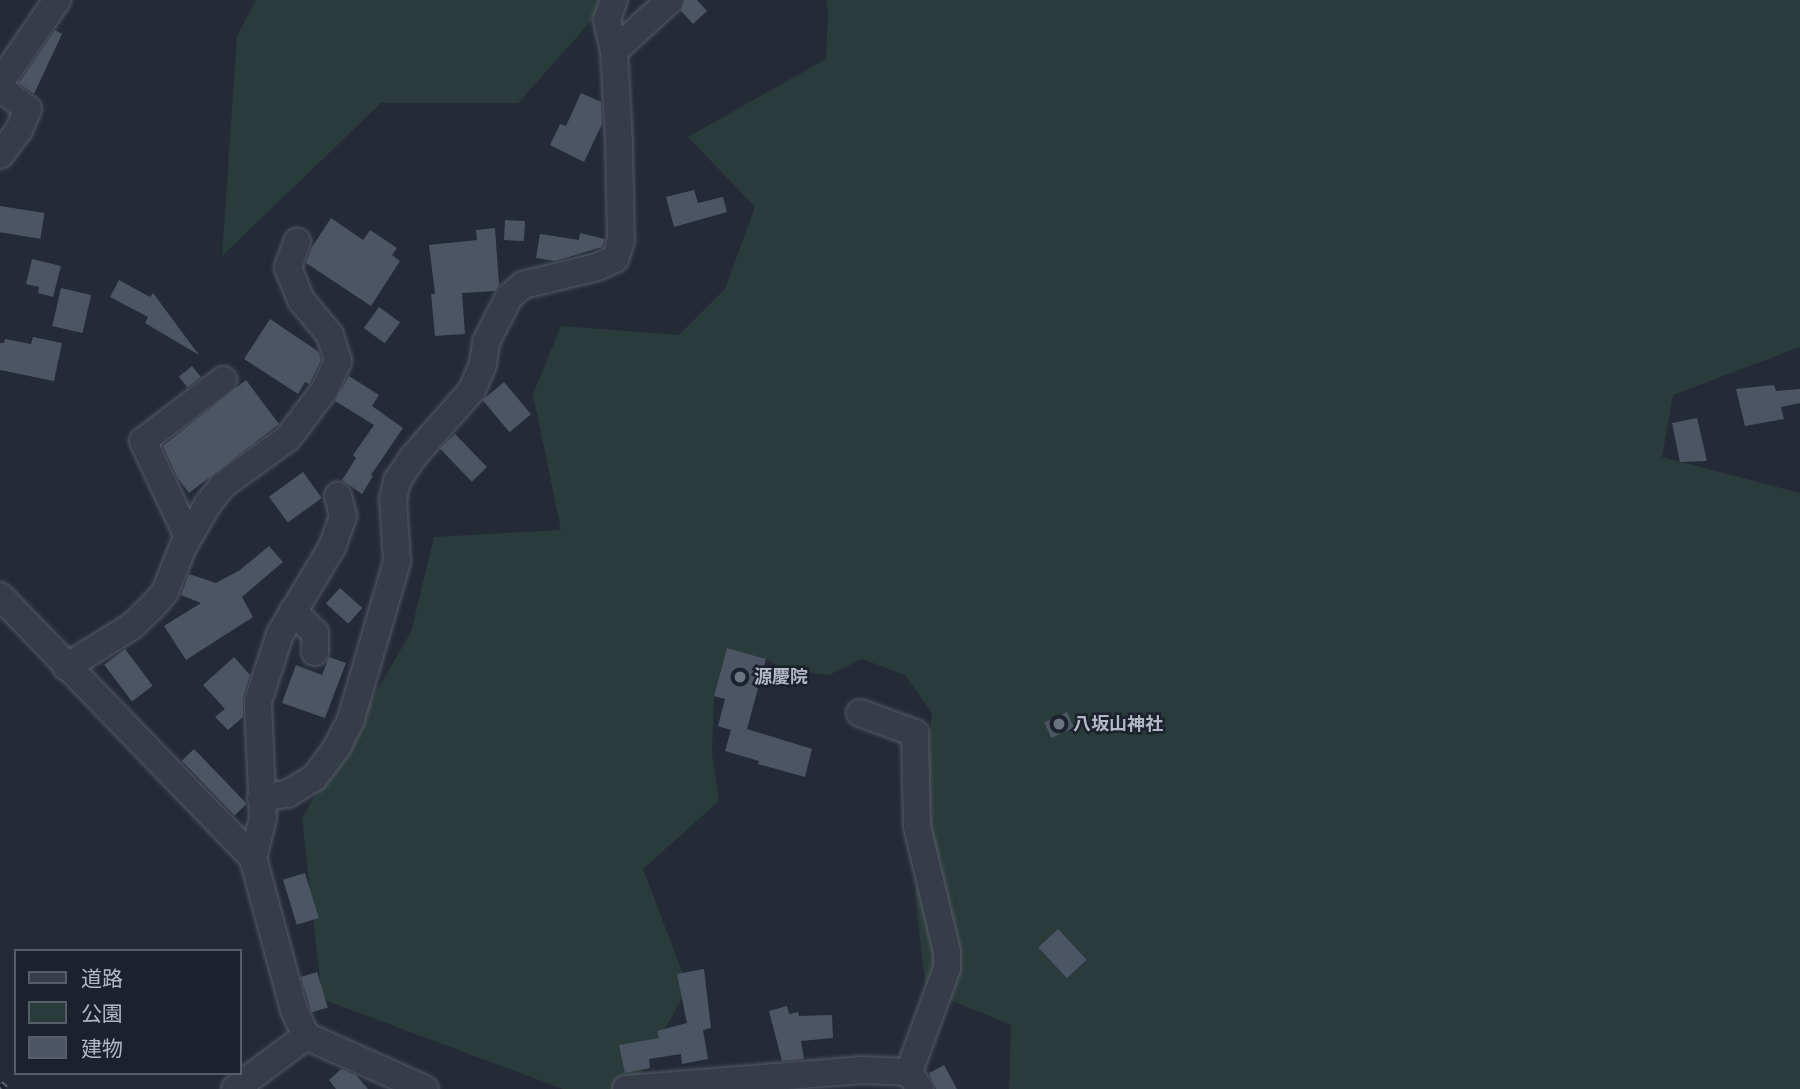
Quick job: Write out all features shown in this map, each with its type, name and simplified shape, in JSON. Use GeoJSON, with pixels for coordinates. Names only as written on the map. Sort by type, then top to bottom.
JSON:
{"type":"FeatureCollection","features":[{"type":"Feature","properties":{"kind":"street"},"geometry":{"type":"LineString","coordinates":[[0,155],[19,131],[29,108],[0,86],[57,0]]}},
{"type":"Feature","properties":{"kind":"street"},"geometry":{"type":"LineString","coordinates":[[261,798],[287,794],[314,778],[337,747],[351,719],[397,562],[393,499],[397,481],[413,457],[472,390],[483,364],[486,342],[509,297],[523,285],[597,267],[615,259],[621,241],[614,51],[607,20],[614,0]]}},
{"type":"Feature","properties":{"kind":"street"},"geometry":{"type":"LineString","coordinates":[[614,51],[670,0]]}},
{"type":"Feature","properties":{"kind":"street"},"geometry":{"type":"LineString","coordinates":[[66,667],[132,626],[152,607],[165,592],[188,537],[223,485],[288,438],[325,389],[338,361],[330,335],[301,300],[288,267],[298,242]]}},
{"type":"Feature","properties":{"kind":"street"},"geometry":{"type":"LineString","coordinates":[[188,537],[143,442],[223,380]]}},
{"type":"Feature","properties":{"kind":"street"},"geometry":{"type":"LineString","coordinates":[[338,496],[343,516],[332,548],[280,634],[258,702],[263,818],[253,858],[294,1010],[306,1036],[425,1089]]}},
{"type":"Feature","properties":{"kind":"street"},"geometry":{"type":"LineString","coordinates":[[0,596],[253,858]]}},
{"type":"Feature","properties":{"kind":"street"},"geometry":{"type":"LineString","coordinates":[[293,611],[315,633],[315,652]]}},
{"type":"Feature","properties":{"kind":"street"},"geometry":{"type":"LineString","coordinates":[[626,1089],[862,1070],[914,1081],[947,968],[947,953],[916,826],[915,733],[860,713]]}},
{"type":"Feature","properties":{"kind":"street"},"geometry":{"type":"LineString","coordinates":[[249,1085],[306,1036]]}},
{"type":"Feature","properties":{"kind":"green space"},"geometry":{"type":"Polygon","coordinates":[[[256,0],[610,0],[518,103],[381,103],[222,256],[237,36],[256,0]]]}},
{"type":"Feature","properties":{"kind":"green space"},"geometry":{"type":"Polygon","coordinates":[[[826,0],[1800,0],[1800,347],[1673,395],[1662,457],[1800,493],[1800,1089],[1009,1089],[1011,1025],[926,990],[915,895],[932,713],[905,675],[862,659],[829,675],[782,669],[766,659],[727,648],[714,696],[712,754],[719,801],[643,869],[688,987],[632,1089],[563,1089],[322,999],[302,818],[411,632],[434,537],[561,530],[533,394],[561,326],[679,335],[725,289],[755,207],[688,137],[826,59],[826,0]]]}},
{"type":"Feature","properties":{"kind":"building"},"geometry":{"type":"Polygon","coordinates":[[[685,0],[697,0],[707,11],[693,24],[681,11],[685,0]]]}},
{"type":"Feature","properties":{"kind":"building"},"geometry":{"type":"Polygon","coordinates":[[[55,30],[62,34],[34,94],[19,83],[55,30]]]}},
{"type":"Feature","properties":{"kind":"building"},"geometry":{"type":"Polygon","coordinates":[[[581,93],[601,102],[602,124],[584,162],[550,145],[560,124],[566,126],[581,93]]]}},
{"type":"Feature","properties":{"kind":"building"},"geometry":{"type":"Polygon","coordinates":[[[694,190],[698,203],[723,197],[727,212],[674,227],[666,197],[694,190]]]}},
{"type":"Feature","properties":{"kind":"building"},"geometry":{"type":"Polygon","coordinates":[[[0,206],[44,213],[40,239],[0,232],[0,206]]]}},
{"type":"Feature","properties":{"kind":"building"},"geometry":{"type":"Polygon","coordinates":[[[331,218],[363,240],[370,230],[397,248],[392,255],[400,261],[371,306],[306,263],[312,247],[331,218]]]}},
{"type":"Feature","properties":{"kind":"building"},"geometry":{"type":"Polygon","coordinates":[[[505,220],[525,221],[524,241],[504,240],[505,220]]]}},
{"type":"Feature","properties":{"kind":"building"},"geometry":{"type":"Polygon","coordinates":[[[495,228],[499,285],[495,291],[462,293],[465,334],[435,336],[431,294],[435,294],[429,245],[477,240],[476,230],[495,228]]]}},
{"type":"Feature","properties":{"kind":"building"},"geometry":{"type":"Polygon","coordinates":[[[580,233],[605,239],[602,247],[555,261],[536,258],[540,234],[579,240],[580,233]]]}},
{"type":"Feature","properties":{"kind":"building"},"geometry":{"type":"Polygon","coordinates":[[[32,259],[61,266],[53,297],[38,293],[39,287],[26,284],[32,259]]]}},
{"type":"Feature","properties":{"kind":"building"},"geometry":{"type":"Polygon","coordinates":[[[119,280],[150,297],[153,293],[199,355],[145,323],[148,317],[110,297],[119,280]]]}},
{"type":"Feature","properties":{"kind":"building"},"geometry":{"type":"Polygon","coordinates":[[[61,288],[91,295],[82,333],[52,326],[61,288]]]}},
{"type":"Feature","properties":{"kind":"building"},"geometry":{"type":"Polygon","coordinates":[[[379,307],[400,322],[385,343],[364,328],[379,307]]]}},
{"type":"Feature","properties":{"kind":"building"},"geometry":{"type":"Polygon","coordinates":[[[270,319],[319,352],[321,360],[311,381],[309,384],[305,382],[298,394],[244,359],[270,319]]]}},
{"type":"Feature","properties":{"kind":"building"},"geometry":{"type":"Polygon","coordinates":[[[33,337],[62,343],[54,381],[0,370],[0,343],[4,343],[5,339],[31,344],[33,337]]]}},
{"type":"Feature","properties":{"kind":"building"},"geometry":{"type":"Polygon","coordinates":[[[192,366],[201,377],[188,388],[179,377],[192,366]]]}},
{"type":"Feature","properties":{"kind":"building"},"geometry":{"type":"Polygon","coordinates":[[[349,376],[379,395],[372,406],[403,428],[371,475],[373,476],[362,494],[342,480],[356,458],[353,455],[374,425],[335,401],[349,376]]]}},
{"type":"Feature","properties":{"kind":"building"},"geometry":{"type":"Polygon","coordinates":[[[246,380],[279,424],[189,493],[177,477],[163,446],[246,380]]]}},
{"type":"Feature","properties":{"kind":"building"},"geometry":{"type":"Polygon","coordinates":[[[504,382],[531,414],[510,432],[483,400],[504,382]]]}},
{"type":"Feature","properties":{"kind":"building"},"geometry":{"type":"Polygon","coordinates":[[[1774,385],[1776,391],[1800,389],[1800,403],[1781,407],[1784,419],[1745,426],[1736,389],[1774,385]]]}},
{"type":"Feature","properties":{"kind":"building"},"geometry":{"type":"Polygon","coordinates":[[[1697,418],[1707,461],[1680,462],[1672,423],[1697,418]]]}},
{"type":"Feature","properties":{"kind":"building"},"geometry":{"type":"Polygon","coordinates":[[[455,434],[487,467],[472,482],[440,449],[455,434]]]}},
{"type":"Feature","properties":{"kind":"building"},"geometry":{"type":"Polygon","coordinates":[[[303,472],[322,498],[288,523],[269,497],[303,472]]]}},
{"type":"Feature","properties":{"kind":"building"},"geometry":{"type":"Polygon","coordinates":[[[269,546],[283,562],[242,597],[253,617],[186,660],[164,626],[201,603],[181,595],[189,574],[216,583],[240,570],[269,546]]]}},
{"type":"Feature","properties":{"kind":"building"},"geometry":{"type":"Polygon","coordinates":[[[340,588],[362,608],[348,624],[326,604],[340,588]]]}},
{"type":"Feature","properties":{"kind":"building"},"geometry":{"type":"Polygon","coordinates":[[[727,648],[766,659],[747,729],[812,749],[805,777],[758,764],[759,761],[725,751],[731,730],[718,726],[725,699],[714,696],[727,648]]]}},
{"type":"Feature","properties":{"kind":"building"},"geometry":{"type":"Polygon","coordinates":[[[125,649],[153,686],[132,701],[104,665],[125,649]]]}},
{"type":"Feature","properties":{"kind":"building"},"geometry":{"type":"Polygon","coordinates":[[[234,657],[250,675],[243,698],[243,717],[228,730],[215,717],[225,709],[203,685],[234,657]]]}},
{"type":"Feature","properties":{"kind":"building"},"geometry":{"type":"Polygon","coordinates":[[[329,657],[346,663],[325,718],[282,703],[296,665],[322,675],[329,657]]]}},
{"type":"Feature","properties":{"kind":"building","name":"八坂山神社"},"geometry":{"type":"Polygon","coordinates":[[[1067,712],[1074,727],[1052,738],[1044,723],[1067,712]]]}},
{"type":"Feature","properties":{"kind":"building"},"geometry":{"type":"Polygon","coordinates":[[[194,749],[247,804],[235,815],[182,761],[194,749]]]}},
{"type":"Feature","properties":{"kind":"building"},"geometry":{"type":"Polygon","coordinates":[[[305,873],[319,918],[297,925],[283,880],[305,873]]]}},
{"type":"Feature","properties":{"kind":"building"},"geometry":{"type":"Polygon","coordinates":[[[1058,929],[1087,960],[1067,978],[1038,947],[1058,929]]]}},
{"type":"Feature","properties":{"kind":"building"},"geometry":{"type":"Polygon","coordinates":[[[704,969],[711,1028],[703,1030],[708,1059],[682,1064],[681,1054],[649,1059],[650,1068],[625,1073],[619,1045],[659,1038],[657,1031],[687,1023],[677,974],[704,969]]]}},
{"type":"Feature","properties":{"kind":"building"},"geometry":{"type":"Polygon","coordinates":[[[317,972],[328,1007],[312,1012],[301,977],[317,972]]]}},
{"type":"Feature","properties":{"kind":"building"},"geometry":{"type":"Polygon","coordinates":[[[787,1006],[789,1014],[798,1012],[799,1016],[832,1015],[833,1038],[801,1041],[804,1059],[782,1061],[769,1011],[787,1006]]]}},
{"type":"Feature","properties":{"kind":"building"},"geometry":{"type":"Polygon","coordinates":[[[944,1065],[957,1089],[936,1089],[929,1073],[944,1065]]]}},
{"type":"Feature","properties":{"kind":"building"},"geometry":{"type":"Polygon","coordinates":[[[341,1069],[356,1075],[368,1089],[336,1089],[329,1080],[341,1069]]]}},
{"type":"Feature","properties":{"kind":"railway"},"geometry":{"type":"LineString","coordinates":[[0,1084],[5,1089]]}},
{"type":"Feature","properties":{"kind":"place","name":"源慶院"},"geometry":{"type":"Point","coordinates":[740,677]}},
{"type":"Feature","properties":{"kind":"place","name":"八坂山神社"},"geometry":{"type":"Point","coordinates":[1059,724]}}]}
